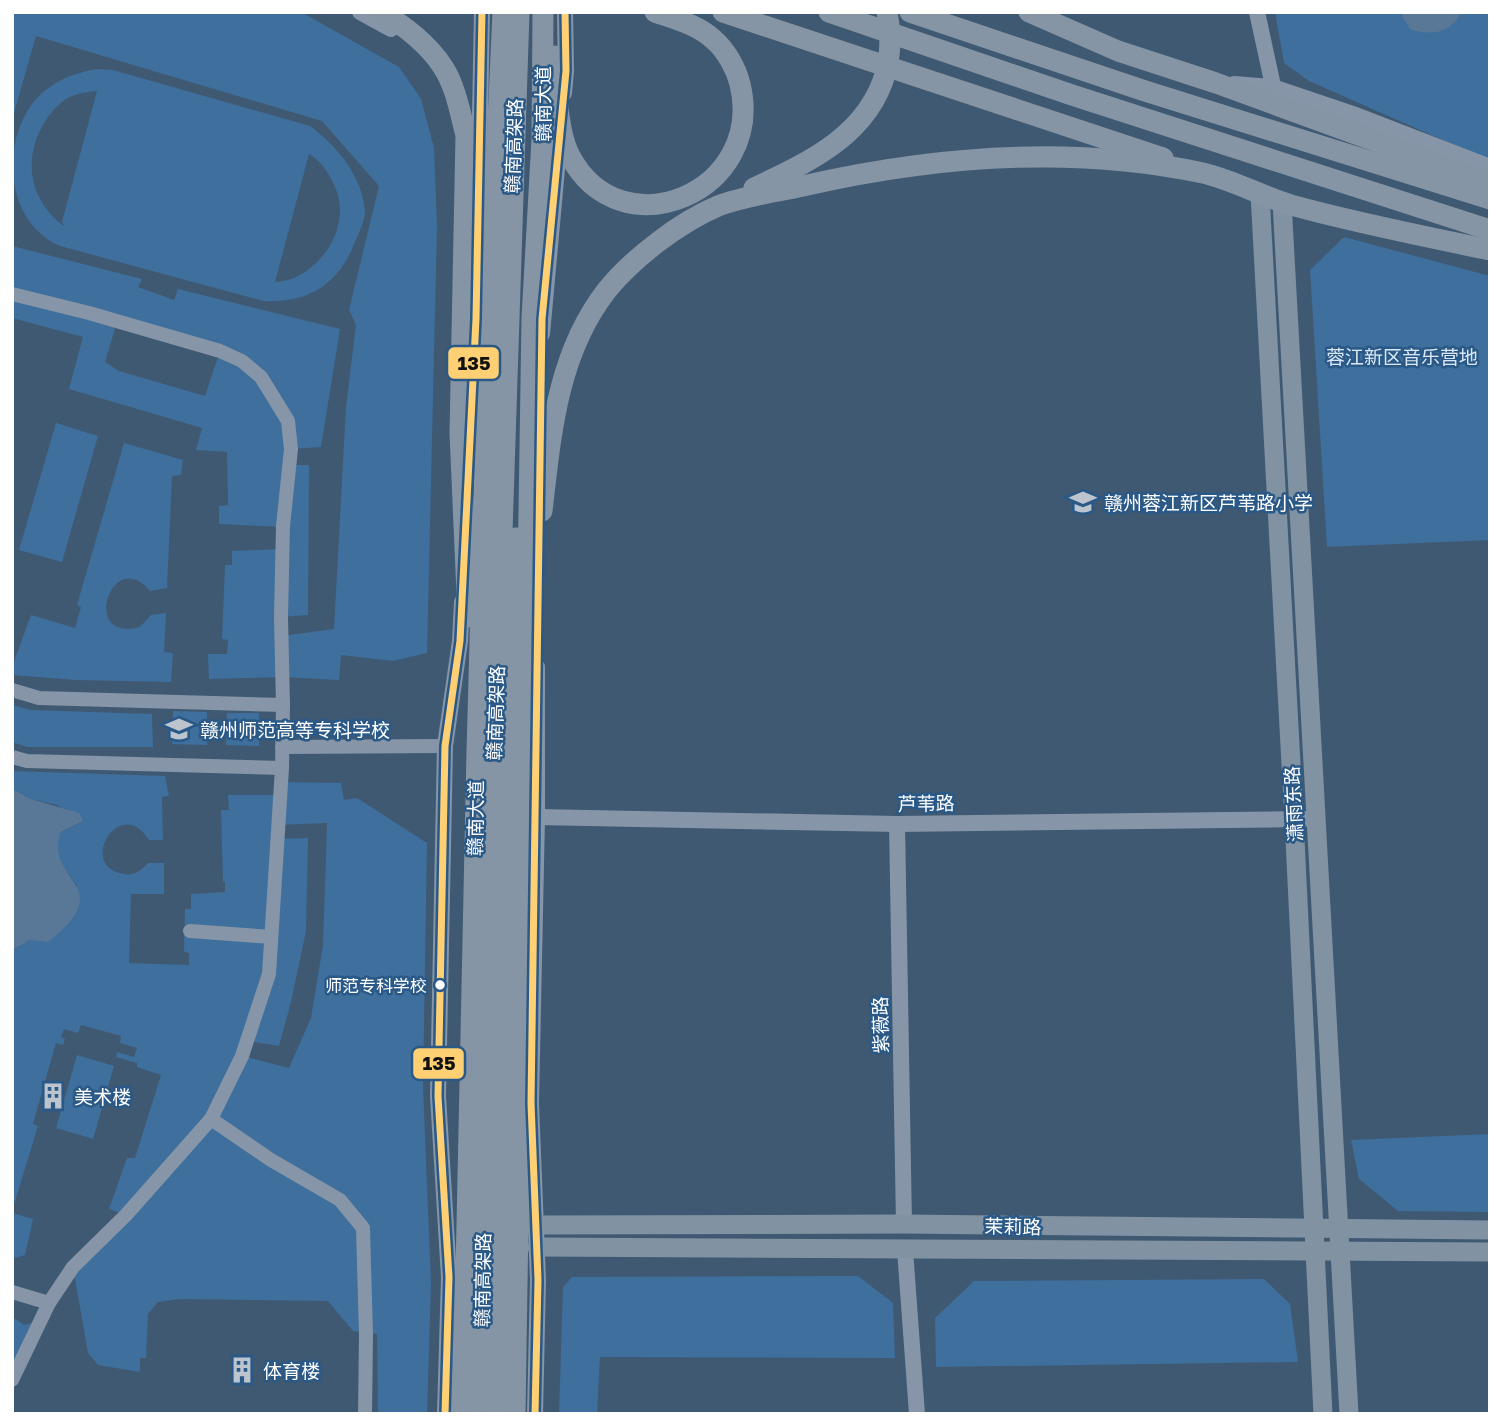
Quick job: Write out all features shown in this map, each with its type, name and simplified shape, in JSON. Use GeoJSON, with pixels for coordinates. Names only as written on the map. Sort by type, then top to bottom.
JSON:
{"type":"FeatureCollection","features":[{"type":"Feature","properties":{"kind":"highway","name":"赣南高架路"},"geometry":{"type":"LineString","coordinates":[[479,1414],[493,777],[518,12]]}},
{"type":"Feature","properties":{"kind":"highway","name":"赣南高架路"},"geometry":{"type":"LineString","coordinates":[[499,1414],[520,348],[531,12]]}},
{"type":"Feature","properties":{"kind":"main road"},"geometry":{"type":"LineString","coordinates":[[380,12],[415,37],[443,66],[457,99],[466,135],[460,433],[464,550],[477,751]]}},
{"type":"Feature","properties":{"kind":"main road","name":"赣南大道"},"geometry":{"type":"LineString","coordinates":[[463,1414],[468,1098],[489,317],[489,130],[503,12]]}},
{"type":"Feature","properties":{"kind":"main road","name":"赣南大道"},"geometry":{"type":"LineString","coordinates":[[515,1414],[532,318],[555,132],[543,12]]}},
{"type":"Feature","properties":{"kind":"main road"},"geometry":{"type":"LineString","coordinates":[[552,12],[555,132],[581,173],[598,190],[618,200],[642,204],[665,203],[686,197],[708,184],[725,168],[736,146],[743,122],[743,97],[738,75],[729,57],[713,39],[694,27],[656,12]]}},
{"type":"Feature","properties":{"kind":"main road"},"geometry":{"type":"LineString","coordinates":[[723,12],[978,99],[1138,149],[1282,202],[1490,253]]}},
{"type":"Feature","properties":{"kind":"main road"},"geometry":{"type":"LineString","coordinates":[[829,12],[1072,95],[1490,230]]}},
{"type":"Feature","properties":{"kind":"main road"},"geometry":{"type":"LineString","coordinates":[[529,603],[554,411],[566,366],[584,326],[607,290],[636,261],[675,232],[719,206],[806,163],[858,124],[870,108],[883,82],[890,55],[890,24],[887,12]]}},
{"type":"Feature","properties":{"kind":"main road"},"geometry":{"type":"LineString","coordinates":[[910,12],[1142,90],[1490,199]]}},
{"type":"Feature","properties":{"kind":"main road"},"geometry":{"type":"LineString","coordinates":[[1029,12],[1118,51],[1216,83],[1275,96],[1490,183]]}},
{"type":"Feature","properties":{"kind":"main road"},"geometry":{"type":"LineString","coordinates":[[1142,90],[1216,83]]}},
{"type":"Feature","properties":{"kind":"main road"},"geometry":{"type":"LineString","coordinates":[[719,206],[835,178],[934,162],[984,158],[1090,159],[1205,174]]}},
{"type":"Feature","properties":{"kind":"main road","name":"潇雨东路"},"geometry":{"type":"LineString","coordinates":[[1260,194],[1323,1414]]}},
{"type":"Feature","properties":{"kind":"main road","name":"潇雨东路"},"geometry":{"type":"LineString","coordinates":[[1282,202],[1349,1414]]}},
{"type":"Feature","properties":{"kind":"main road","name":"茉莉路"},"geometry":{"type":"LineString","coordinates":[[536,1225],[904,1224],[1490,1230]]}},
{"type":"Feature","properties":{"kind":"main road","name":"茉莉路"},"geometry":{"type":"LineString","coordinates":[[537,1247],[1490,1252]]}},
{"type":"Feature","properties":{"kind":"street"},"geometry":{"type":"LineString","coordinates":[[360,12],[395,31],[432,64],[453,103],[458,147],[454,495],[461,613]]}},
{"type":"Feature","properties":{"kind":"street"},"geometry":{"type":"LineString","coordinates":[[445,1414],[449,1277],[438,1096],[445,746],[460,641],[476,319],[489,130],[482,12]]}},
{"type":"Feature","properties":{"kind":"street"},"geometry":{"type":"LineString","coordinates":[[535,1414],[537,1247],[531,1103],[542,319],[558,160],[555,132],[566,71],[565,12]]}},
{"type":"Feature","properties":{"kind":"street"},"geometry":{"type":"LineString","coordinates":[[1257,12],[1275,96],[1353,114],[1490,167]]}},
{"type":"Feature","properties":{"kind":"street"},"geometry":{"type":"LineString","coordinates":[[12,294],[220,351],[242,361],[261,377],[288,421],[291,449],[283,526],[281,617],[284,705],[269,974],[248,1040],[211,1119],[126,1216],[73,1268],[49,1304],[12,1380]]}},
{"type":"Feature","properties":{"kind":"street"},"geometry":{"type":"LineString","coordinates":[[12,690],[38,698],[284,705]]}},
{"type":"Feature","properties":{"kind":"street"},"geometry":{"type":"LineString","coordinates":[[282,747],[445,746]]}},
{"type":"Feature","properties":{"kind":"street"},"geometry":{"type":"LineString","coordinates":[[12,757],[27,761],[282,768]]}},
{"type":"Feature","properties":{"kind":"street","name":"芦苇路"},"geometry":{"type":"LineString","coordinates":[[537,817],[897,824],[1315,819]]}},
{"type":"Feature","properties":{"kind":"street","name":"紫薇路"},"geometry":{"type":"LineString","coordinates":[[897,824],[904,1224]]}},
{"type":"Feature","properties":{"kind":"street"},"geometry":{"type":"LineString","coordinates":[[190,931],[271,937]]}},
{"type":"Feature","properties":{"kind":"street"},"geometry":{"type":"LineString","coordinates":[[211,1119],[271,1160],[340,1200],[363,1228],[365,1414]]}},
{"type":"Feature","properties":{"kind":"street"},"geometry":{"type":"LineString","coordinates":[[905,1250],[917,1414]]}},
{"type":"Feature","properties":{"kind":"street"},"geometry":{"type":"LineString","coordinates":[[12,1292],[49,1304]]}},
{"type":"Feature","properties":{"kind":"green space"},"geometry":{"type":"Polygon","coordinates":[[[12,12],[301,12],[399,67],[421,99],[434,148],[437,226],[427,653],[393,661],[341,655],[339,680],[283,677],[209,679],[208,654],[227,654],[228,640],[222,639],[225,565],[232,565],[232,551],[282,549],[283,527],[219,524],[219,506],[228,505],[227,452],[196,450],[202,428],[69,389],[83,337],[12,318],[12,246],[142,279],[138,287],[174,300],[178,289],[340,329],[321,447],[291,449],[290,465],[309,465],[308,615],[281,617],[282,636],[334,629],[346,407],[356,325],[349,310],[379,186],[322,121],[36,36],[12,120],[12,12]],[[117,322],[105,362],[119,371],[205,396],[220,351],[117,322]]]}},
{"type":"Feature","properties":{"kind":"green space"},"geometry":{"type":"Polygon","coordinates":[[[1275,12],[1490,12],[1490,161],[1309,81],[1284,63],[1275,12]]]}},
{"type":"Feature","properties":{"kind":"green space"},"geometry":{"type":"Polygon","coordinates":[[[113,70],[310,126],[330,143],[353,174],[363,198],[365,211],[348,257],[331,280],[308,295],[279,301],[263,301],[60,246],[42,235],[19,203],[14,183],[15,142],[32,104],[45,90],[70,76],[88,71],[113,70]],[[97,91],[76,95],[60,104],[46,120],[34,149],[32,163],[36,191],[43,204],[65,227],[62,222],[97,91]],[[309,154],[275,282],[289,280],[308,270],[327,250],[338,226],[339,200],[335,187],[324,168],[309,154]]]}},
{"type":"Feature","properties":{"kind":"green space","name":"蓉江新区音乐营地"},"geometry":{"type":"Polygon","coordinates":[[[1344,237],[1490,276],[1490,540],[1327,547],[1310,270],[1344,237]]]}},
{"type":"Feature","properties":{"kind":"green space"},"geometry":{"type":"Polygon","coordinates":[[[56,423],[98,436],[62,562],[19,550],[56,423]]]}},
{"type":"Feature","properties":{"kind":"green space"},"geometry":{"type":"Polygon","coordinates":[[[124,443],[183,460],[181,475],[172,476],[167,588],[150,591],[136,580],[124,579],[114,586],[106,611],[110,622],[121,628],[140,627],[151,615],[166,613],[164,652],[173,653],[171,682],[76,680],[12,675],[12,667],[31,615],[75,628],[81,607],[77,605],[124,443]]]}},
{"type":"Feature","properties":{"kind":"green space"},"geometry":{"type":"Polygon","coordinates":[[[12,705],[31,710],[152,714],[153,747],[27,747],[12,742],[12,705]]]}},
{"type":"Feature","properties":{"kind":"green space"},"geometry":{"type":"Polygon","coordinates":[[[173,711],[207,712],[207,745],[172,744],[173,711]]]}},
{"type":"Feature","properties":{"kind":"green space"},"geometry":{"type":"Polygon","coordinates":[[[227,713],[259,713],[259,746],[226,745],[227,713]]]}},
{"type":"Feature","properties":{"kind":"green space"},"geometry":{"type":"Polygon","coordinates":[[[12,771],[165,776],[169,796],[162,797],[163,840],[149,840],[138,828],[126,825],[116,828],[103,848],[104,859],[110,869],[124,874],[138,872],[148,863],[164,863],[164,894],[131,894],[129,963],[189,965],[189,953],[184,952],[185,909],[191,909],[191,894],[225,892],[221,810],[229,810],[228,795],[280,795],[281,782],[341,783],[344,800],[357,798],[427,843],[423,1086],[431,1283],[427,1414],[378,1414],[377,1334],[353,1331],[328,1301],[180,1299],[158,1302],[148,1314],[146,1358],[140,1358],[140,1372],[98,1365],[88,1353],[73,1267],[126,1215],[109,1209],[127,1158],[135,1158],[161,1075],[137,1067],[137,1063],[116,1057],[117,1052],[134,1057],[137,1048],[120,1043],[121,1036],[81,1025],[78,1033],[64,1029],[61,1037],[65,1039],[63,1045],[56,1043],[33,1124],[38,1126],[12,1211],[12,950],[30,940],[77,886],[60,861],[57,848],[61,832],[83,821],[57,805],[31,799],[12,789],[12,771]],[[327,823],[278,825],[278,839],[308,838],[306,931],[279,1046],[248,1041],[242,1056],[289,1068],[311,1018],[323,945],[327,823]]]}},
{"type":"Feature","properties":{"kind":"green space"},"geometry":{"type":"Polygon","coordinates":[[[77,1055],[114,1066],[93,1139],[56,1128],[77,1055]]]}},
{"type":"Feature","properties":{"kind":"green space"},"geometry":{"type":"Polygon","coordinates":[[[1490,1134],[1490,1212],[1398,1211],[1359,1179],[1351,1140],[1490,1134]]]}},
{"type":"Feature","properties":{"kind":"green space"},"geometry":{"type":"Polygon","coordinates":[[[12,1213],[33,1219],[25,1255],[12,1259],[12,1213]]]}},
{"type":"Feature","properties":{"kind":"green space"},"geometry":{"type":"Polygon","coordinates":[[[858,1276],[893,1303],[895,1358],[600,1357],[597,1414],[559,1414],[563,1287],[572,1277],[858,1276]]]}},
{"type":"Feature","properties":{"kind":"green space"},"geometry":{"type":"Polygon","coordinates":[[[1264,1279],[1290,1304],[1298,1362],[936,1367],[935,1318],[974,1281],[1264,1279]]]}},
{"type":"Feature","properties":{"kind":"green space"},"geometry":{"type":"Polygon","coordinates":[[[12,1317],[24,1325],[41,1321],[12,1380],[12,1317]]]}},
{"type":"Feature","properties":{"kind":"shaded area"},"geometry":{"type":"Polygon","coordinates":[[[1402,12],[1461,12],[1446,29],[1427,32],[1411,30],[1402,12]]]}},
{"type":"Feature","properties":{"kind":"shaded area"},"geometry":{"type":"Polygon","coordinates":[[[12,789],[31,799],[79,813],[83,821],[61,832],[58,848],[61,862],[80,895],[79,908],[69,923],[48,942],[30,940],[12,950],[12,789]]]}},
{"type":"Feature","properties":{"kind":"transit line","name":"135"},"geometry":{"type":"LineString","coordinates":[[445,1414],[449,1277],[438,1096],[445,746],[460,641],[476,319],[482,12]]}},
{"type":"Feature","properties":{"kind":"transit line","name":"135"},"geometry":{"type":"LineString","coordinates":[[535,1414],[538,1280],[531,1103],[542,319],[566,71],[565,12]]}},
{"type":"Feature","properties":{"kind":"place","name":"赣州蓉江新区芦苇路小学"},"geometry":{"type":"Point","coordinates":[1083,502]}},
{"type":"Feature","properties":{"kind":"place","name":"赣州师范高等专科学校"},"geometry":{"type":"Point","coordinates":[179,729]}},
{"type":"Feature","properties":{"kind":"place","name":"师范专科学校"},"geometry":{"type":"Point","coordinates":[440,985]}},
{"type":"Feature","properties":{"kind":"place","name":"美术楼"},"geometry":{"type":"Point","coordinates":[53,1096]}},
{"type":"Feature","properties":{"kind":"place","name":"体育楼"},"geometry":{"type":"Point","coordinates":[242,1370]}}]}
